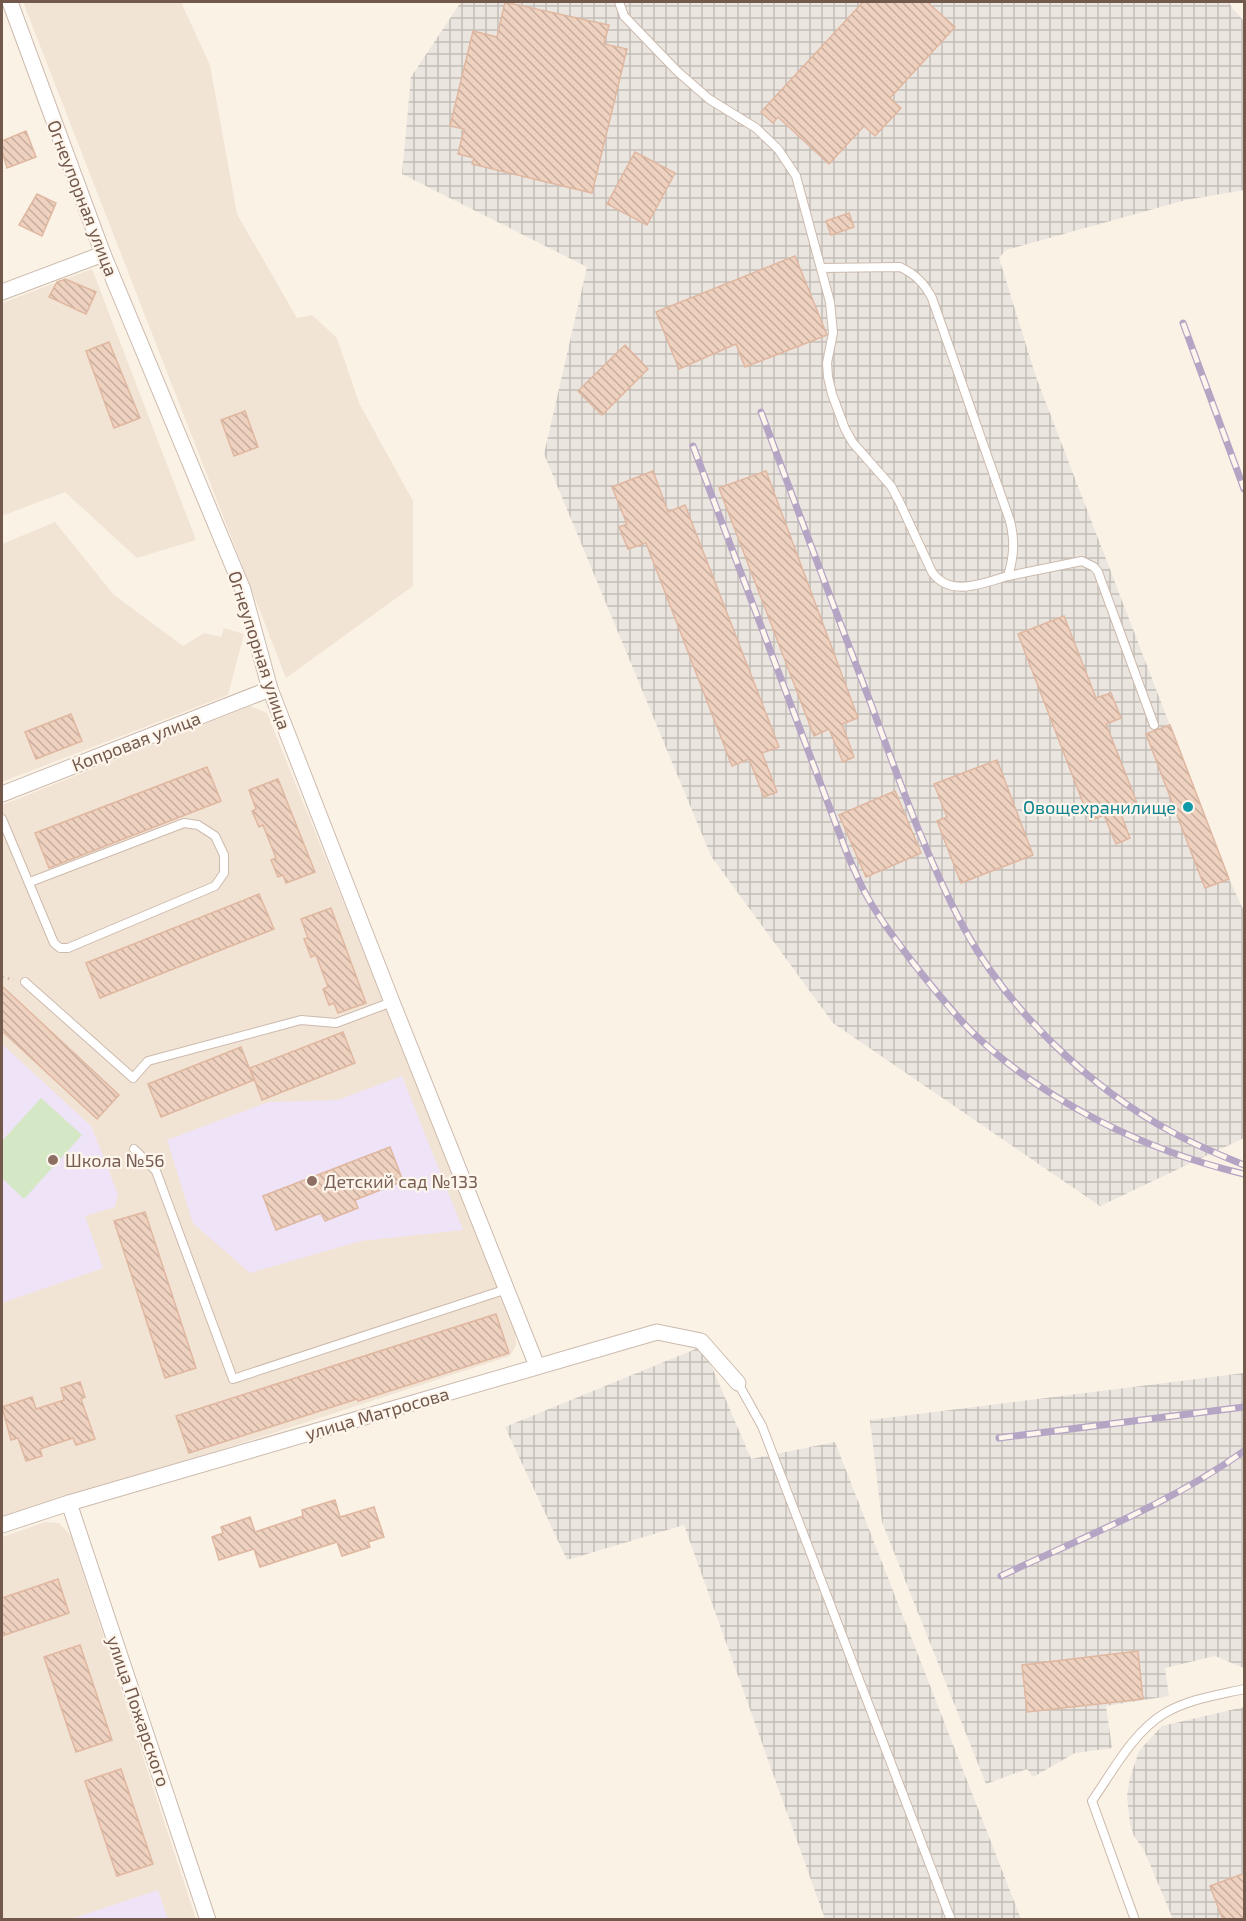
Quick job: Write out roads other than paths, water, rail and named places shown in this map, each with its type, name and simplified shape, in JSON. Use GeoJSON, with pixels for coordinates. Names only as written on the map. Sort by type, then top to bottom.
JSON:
{"type":"FeatureCollection","features":[{"type":"Feature","properties":{"kind":"street","name":"Огнеупорная улица"},"geometry":{"type":"LineString","coordinates":[[10,2],[103,254],[243,590],[270,689],[537,1366]]}},
{"type":"Feature","properties":{"kind":"street"},"geometry":{"type":"LineString","coordinates":[[2,292],[103,254]]}},
{"type":"Feature","properties":{"kind":"street","name":"Копровая улица"},"geometry":{"type":"LineString","coordinates":[[2,794],[270,689]]}},
{"type":"Feature","properties":{"kind":"street","name":"улица Матросова"},"geometry":{"type":"LineString","coordinates":[[2,1525],[69,1503],[657,1332],[701,1341],[738,1383]]}},
{"type":"Feature","properties":{"kind":"street","name":"улица Пожарского"},"geometry":{"type":"LineString","coordinates":[[69,1503],[208,1920]]}},
{"type":"Feature","properties":{"kind":"lane"},"geometry":{"type":"LineString","coordinates":[[619,2],[624,16],[693,87],[756,128],[778,149],[796,176],[832,317],[833,333],[827,363],[835,403],[853,443],[891,486],[938,582],[947,585],[969,586],[1082,561],[1094,567],[1098,572],[1154,725]]}},
{"type":"Feature","properties":{"kind":"lane"},"geometry":{"type":"LineString","coordinates":[[821,268],[900,267],[911,273],[927,288],[1010,521],[1014,548],[1008,576]]}},
{"type":"Feature","properties":{"kind":"lane"},"geometry":{"type":"LineString","coordinates":[[2,819],[54,943],[60,948],[68,948],[215,886],[224,873],[224,855],[215,836],[198,825],[184,823],[30,882]]}},
{"type":"Feature","properties":{"kind":"lane"},"geometry":{"type":"LineString","coordinates":[[25,982],[133,1078],[148,1061],[301,1020],[336,1023],[392,1002]]}},
{"type":"Feature","properties":{"kind":"lane"},"geometry":{"type":"LineString","coordinates":[[134,1149],[156,1172],[233,1379],[507,1289]]}},
{"type":"Feature","properties":{"kind":"lane"},"geometry":{"type":"LineString","coordinates":[[738,1383],[762,1426],[951,1920]]}},
{"type":"Feature","properties":{"kind":"lane"},"geometry":{"type":"LineString","coordinates":[[1135,1920],[1092,1801],[1126,1752],[1164,1714],[1192,1702],[1245,1689]]}},
{"type":"Feature","properties":{"kind":"railway"},"geometry":{"type":"LineString","coordinates":[[1183,323],[1244,489]]}},
{"type":"Feature","properties":{"kind":"railway"},"geometry":{"type":"LineString","coordinates":[[761,412],[914,818],[950,901],[982,959],[1028,1017],[1054,1045],[1112,1094],[1181,1137],[1244,1165]]}},
{"type":"Feature","properties":{"kind":"railway"},"geometry":{"type":"LineString","coordinates":[[693,446],[850,861],[874,909],[914,964],[973,1033],[1032,1081],[1099,1121],[1135,1138],[1171,1152],[1244,1174]]}},
{"type":"Feature","properties":{"kind":"railway"},"geometry":{"type":"LineString","coordinates":[[999,1438],[1244,1407]]}},
{"type":"Feature","properties":{"kind":"railway"},"geometry":{"type":"LineString","coordinates":[[1001,1576],[1156,1504],[1216,1470],[1244,1451]]}},
{"type":"Feature","properties":{"kind":"place","name":"Овощехранилище"},"geometry":{"type":"Point","coordinates":[1188,807]}},
{"type":"Feature","properties":{"kind":"place","name":"Школа №56"},"geometry":{"type":"Point","coordinates":[53,1160]}},
{"type":"Feature","properties":{"kind":"place","name":"Детский сад №133"},"geometry":{"type":"Point","coordinates":[312,1181]}}]}
